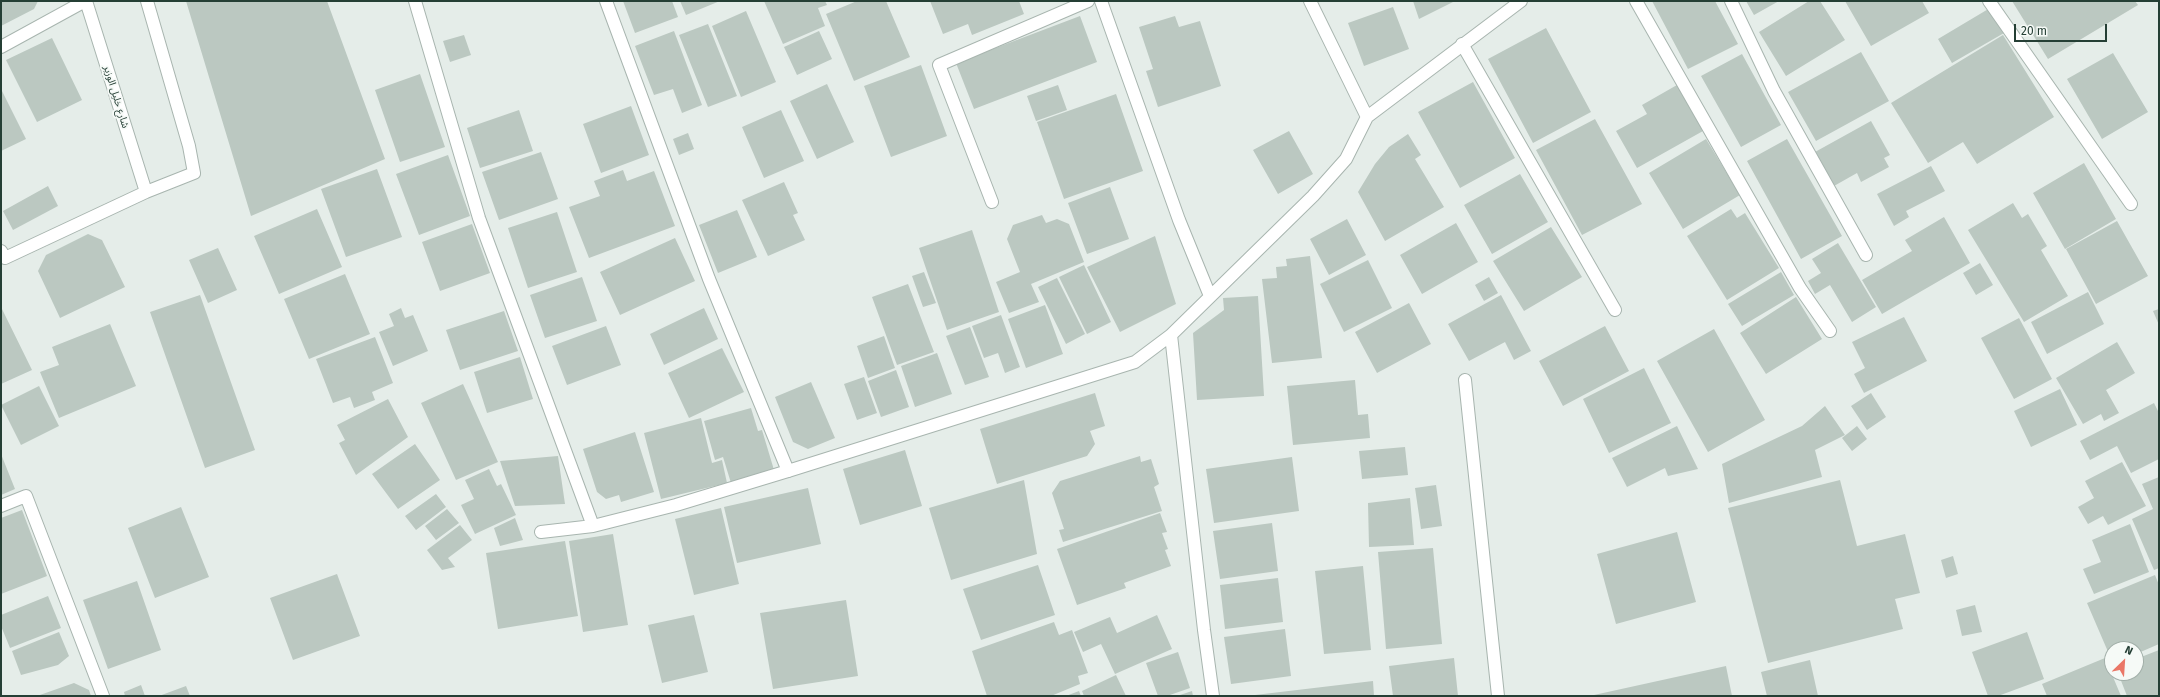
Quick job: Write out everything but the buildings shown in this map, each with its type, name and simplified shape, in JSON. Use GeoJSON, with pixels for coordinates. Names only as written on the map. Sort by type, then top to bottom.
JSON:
{"type":"FeatureCollection","features":[{"type":"Feature","properties":{"kind":"street"},"geometry":{"type":"LineString","coordinates":[[1,47],[85,1]]}},
{"type":"Feature","properties":{"kind":"street","name":"شارع خليل الوزير"},"geometry":{"type":"LineString","coordinates":[[85,1],[146,192]]}},
{"type":"Feature","properties":{"kind":"street"},"geometry":{"type":"LineString","coordinates":[[1,251],[5,258],[146,192],[194,173],[189,146],[147,1]]}},
{"type":"Feature","properties":{"kind":"street"},"geometry":{"type":"LineString","coordinates":[[415,1],[479,218],[593,526]]}},
{"type":"Feature","properties":{"kind":"street"},"geometry":{"type":"LineString","coordinates":[[606,1],[709,279],[788,471]]}},
{"type":"Feature","properties":{"kind":"street"},"geometry":{"type":"LineString","coordinates":[[992,202],[939,65],[1088,1]]}},
{"type":"Feature","properties":{"kind":"street"},"geometry":{"type":"LineString","coordinates":[[1101,1],[1179,220],[1210,296]]}},
{"type":"Feature","properties":{"kind":"street"},"geometry":{"type":"LineString","coordinates":[[1310,1],[1367,117]]}},
{"type":"Feature","properties":{"kind":"street"},"geometry":{"type":"LineString","coordinates":[[541,532],[593,526],[676,506],[1135,362],[1171,335],[1313,196],[1346,159],[1367,117],[1521,1]]}},
{"type":"Feature","properties":{"kind":"street"},"geometry":{"type":"LineString","coordinates":[[1636,1],[1800,288],[1830,331]]}},
{"type":"Feature","properties":{"kind":"street"},"geometry":{"type":"LineString","coordinates":[[1731,1],[1774,91],[1866,255]]}},
{"type":"Feature","properties":{"kind":"street"},"geometry":{"type":"LineString","coordinates":[[1989,1],[2131,204]]}},
{"type":"Feature","properties":{"kind":"street"},"geometry":{"type":"LineString","coordinates":[[1462,44],[1614,310]]}},
{"type":"Feature","properties":{"kind":"street"},"geometry":{"type":"LineString","coordinates":[[1171,335],[1204,630],[1213,696]]}},
{"type":"Feature","properties":{"kind":"street"},"geometry":{"type":"LineString","coordinates":[[1465,380],[1498,696]]}},
{"type":"Feature","properties":{"kind":"street"},"geometry":{"type":"LineString","coordinates":[[1,506],[26,496],[103,696]]}}]}
